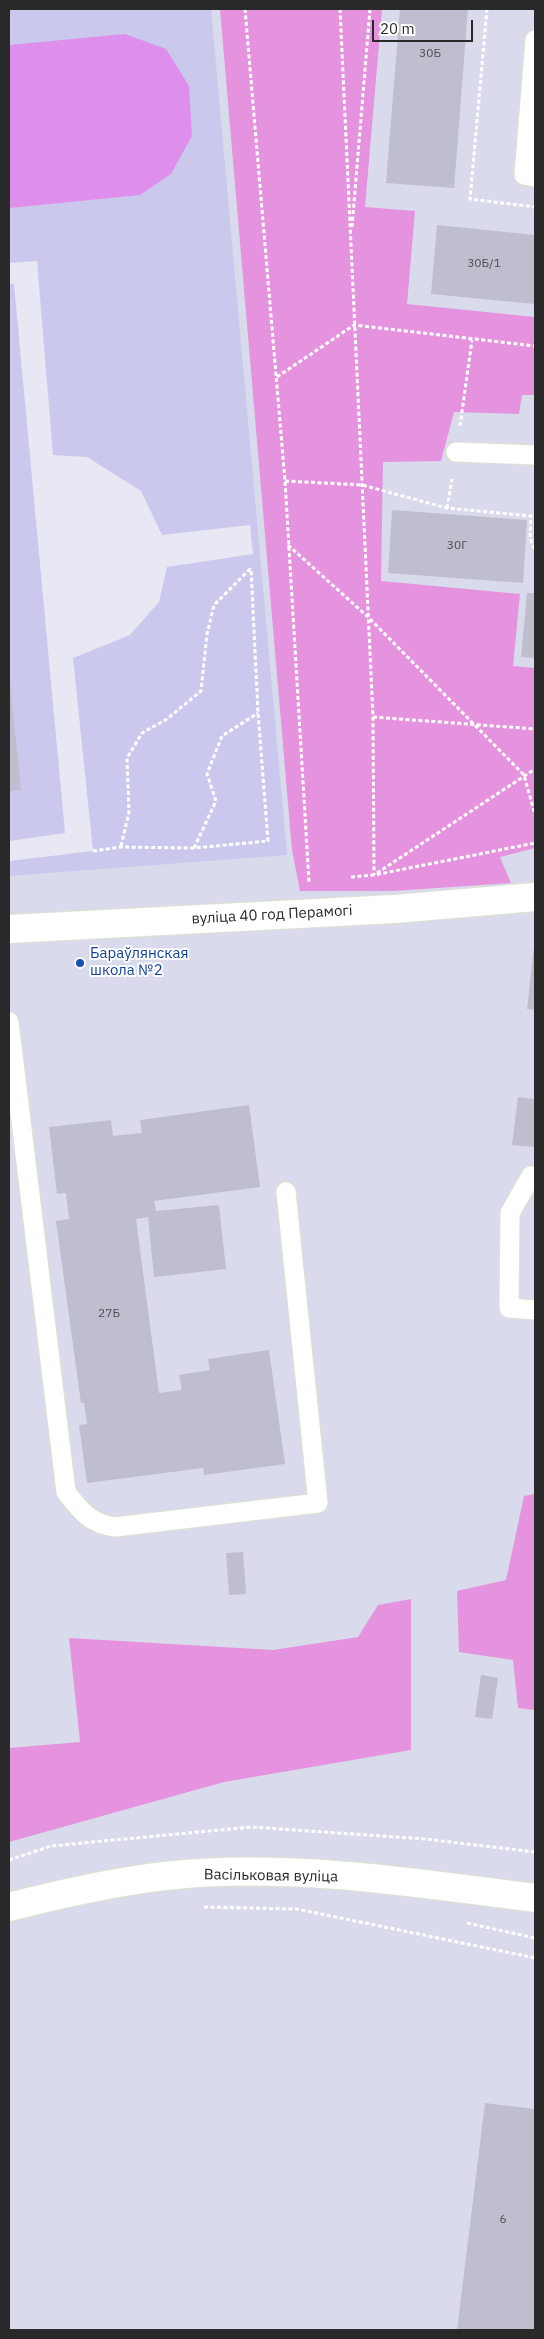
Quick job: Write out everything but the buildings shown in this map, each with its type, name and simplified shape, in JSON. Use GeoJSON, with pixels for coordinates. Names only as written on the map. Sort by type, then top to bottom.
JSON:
{"type":"FeatureCollection","features":[{"type":"Feature","properties":{"kind":"street","name":"вуліца 40 год Перамогі"},"geometry":{"type":"LineString","coordinates":[[9,929],[394,909],[535,897]]}},
{"type":"Feature","properties":{"kind":"street","name":"Васільковая вуліца"},"geometry":{"type":"LineString","coordinates":[[9,1907],[66,1893],[165,1876],[252,1872],[334,1876],[535,1898]]}},
{"type":"Feature","properties":{"kind":"lane"},"geometry":{"type":"LineString","coordinates":[[535,40],[524,175],[535,177]]}},
{"type":"Feature","properties":{"kind":"lane"},"geometry":{"type":"LineString","coordinates":[[456,452],[535,455]]}},
{"type":"Feature","properties":{"kind":"lane"},"geometry":{"type":"LineString","coordinates":[[9,1022],[66,1492],[86,1518],[101,1526],[115,1527],[318,1503],[286,1192]]}},
{"type":"Feature","properties":{"kind":"lane"},"geometry":{"type":"LineString","coordinates":[[535,1176],[531,1176],[510,1213],[509,1308],[535,1310]]}},
{"type":"Feature","properties":{"kind":"path"},"geometry":{"type":"LineString","coordinates":[[245,9],[285,481],[309,882]]}},
{"type":"Feature","properties":{"kind":"path"},"geometry":{"type":"LineString","coordinates":[[340,9],[373,717],[374,875]]}},
{"type":"Feature","properties":{"kind":"path"},"geometry":{"type":"LineString","coordinates":[[351,240],[370,9]]}},
{"type":"Feature","properties":{"kind":"path"},"geometry":{"type":"LineString","coordinates":[[486,9],[470,199],[535,207]]}},
{"type":"Feature","properties":{"kind":"path"},"geometry":{"type":"LineString","coordinates":[[277,377],[354,325],[535,346]]}},
{"type":"Feature","properties":{"kind":"path"},"geometry":{"type":"LineString","coordinates":[[285,481],[362,485],[447,508],[531,516],[530,539],[535,548]]}},
{"type":"Feature","properties":{"kind":"path"},"geometry":{"type":"LineString","coordinates":[[288,544],[368,617],[524,775],[535,815]]}},
{"type":"Feature","properties":{"kind":"path"},"geometry":{"type":"LineString","coordinates":[[93,851],[121,847],[194,848],[268,840],[258,713],[250,568],[214,605],[207,634],[201,691],[167,719],[142,733],[128,758],[129,812],[121,847]]}},
{"type":"Feature","properties":{"kind":"path"},"geometry":{"type":"LineString","coordinates":[[194,848],[216,801],[207,774],[222,736],[258,713]]}},
{"type":"Feature","properties":{"kind":"path"},"geometry":{"type":"LineString","coordinates":[[373,717],[535,729]]}},
{"type":"Feature","properties":{"kind":"path"},"geometry":{"type":"LineString","coordinates":[[374,875],[535,769]]}},
{"type":"Feature","properties":{"kind":"path"},"geometry":{"type":"LineString","coordinates":[[374,875],[535,843]]}},
{"type":"Feature","properties":{"kind":"path"},"geometry":{"type":"LineString","coordinates":[[195,1906],[297,1909],[535,1958]]}},
{"type":"Feature","properties":{"kind":"path"},"geometry":{"type":"LineString","coordinates":[[459,1922],[535,1938]]}},
{"type":"Feature","properties":{"kind":"shaded area"},"geometry":{"type":"Polygon","coordinates":[[[9,9],[211,9],[287,855],[9,876],[9,9]]]}},
{"type":"Feature","properties":{"kind":"shaded area"},"geometry":{"type":"Polygon","coordinates":[[[220,9],[382,9],[365,207],[415,211],[407,304],[535,317],[535,395],[522,395],[519,414],[454,412],[441,461],[383,462],[381,581],[520,594],[513,666],[535,668],[535,848],[500,857],[511,883],[393,891],[300,891],[292,850],[220,9]]]}},
{"type":"Feature","properties":{"kind":"shaded area"},"geometry":{"type":"Polygon","coordinates":[[[125,34],[166,49],[189,86],[192,136],[171,174],[140,195],[9,208],[9,45],[125,34]]]}},
{"type":"Feature","properties":{"kind":"shaded area"},"geometry":{"type":"Polygon","coordinates":[[[37,261],[53,455],[87,457],[141,491],[162,535],[250,525],[253,554],[167,567],[159,602],[130,635],[73,658],[93,851],[9,861],[9,841],[65,833],[14,284],[9,284],[9,263],[37,261]]]}},
{"type":"Feature","properties":{"kind":"shaded area"},"geometry":{"type":"Polygon","coordinates":[[[535,1494],[535,1710],[518,1708],[513,1660],[459,1652],[457,1591],[506,1580],[524,1496],[535,1494]]]}},
{"type":"Feature","properties":{"kind":"shaded area"},"geometry":{"type":"Polygon","coordinates":[[[411,1599],[411,1750],[224,1782],[9,1842],[9,1748],[80,1742],[69,1638],[273,1650],[358,1637],[378,1605],[411,1599]]]}},
{"type":"Feature","properties":{"kind":"place","name":"Бараўлянская школа №2"},"geometry":{"type":"Point","coordinates":[80,963]}}]}
